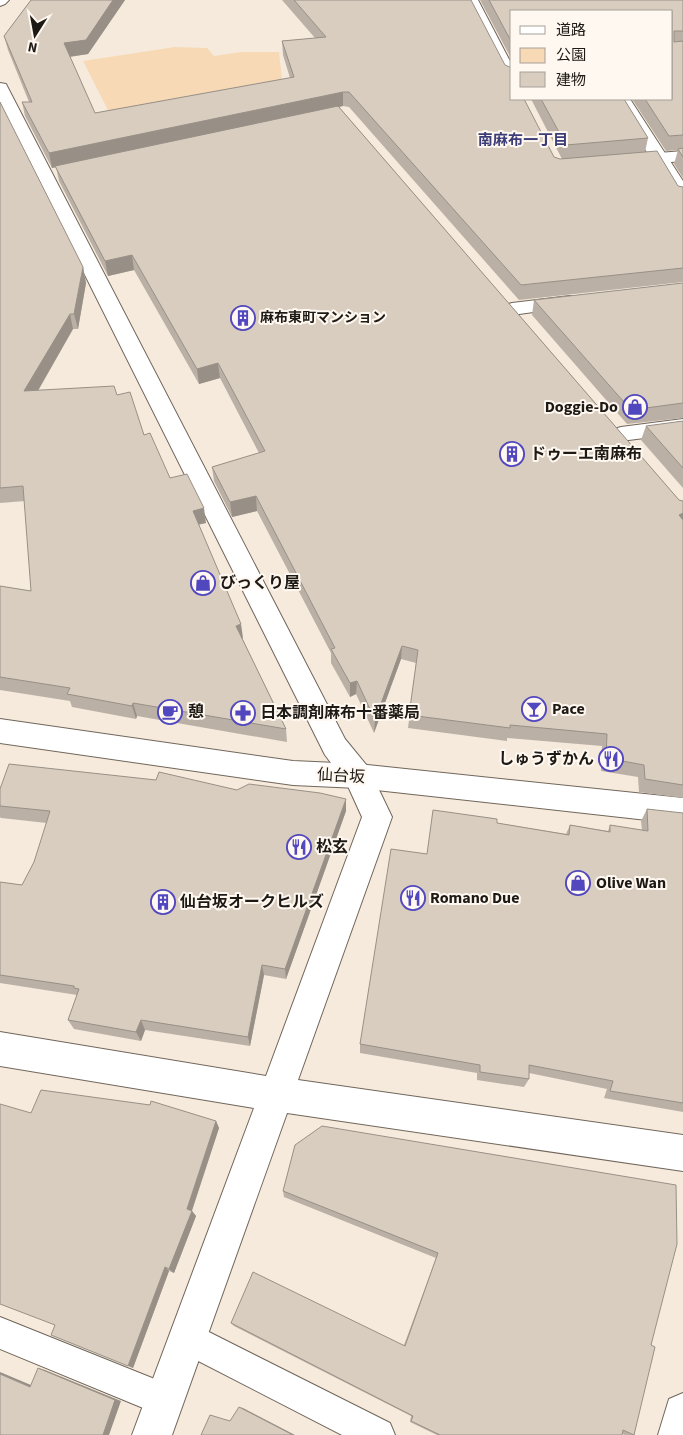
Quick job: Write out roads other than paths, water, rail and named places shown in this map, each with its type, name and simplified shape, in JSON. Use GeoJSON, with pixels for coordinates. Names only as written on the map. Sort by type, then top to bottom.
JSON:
{"type":"FeatureCollection","features":[{"type":"Feature","properties":{"kind":"street"},"geometry":{"type":"LineString","coordinates":[[0,88],[336,747],[358,776],[377,817],[152,1435]]}},
{"type":"Feature","properties":{"kind":"street"},"geometry":{"type":"LineString","coordinates":[[623,100],[683,196]]}},
{"type":"Feature","properties":{"kind":"street"},"geometry":{"type":"LineString","coordinates":[[44,177],[66,172]]}},
{"type":"Feature","properties":{"kind":"street"},"geometry":{"type":"LineString","coordinates":[[512,309],[588,300]]}},
{"type":"Feature","properties":{"kind":"street"},"geometry":{"type":"LineString","coordinates":[[615,426],[640,456]]}},
{"type":"Feature","properties":{"kind":"street","name":"仙台坂"},"geometry":{"type":"LineString","coordinates":[[0,731],[293,773],[358,776],[683,811]]}},
{"type":"Feature","properties":{"kind":"street"},"geometry":{"type":"LineString","coordinates":[[0,1049],[275,1094],[683,1153]]}},
{"type":"Feature","properties":{"kind":"street"},"geometry":{"type":"LineString","coordinates":[[678,1435],[683,1413]]}},
{"type":"Feature","properties":{"kind":"lane"},"geometry":{"type":"LineString","coordinates":[[471,0],[508,64]]}},
{"type":"Feature","properties":{"kind":"lane"},"geometry":{"type":"LineString","coordinates":[[623,161],[683,156]]}},
{"type":"Feature","properties":{"kind":"lane"},"geometry":{"type":"LineString","coordinates":[[615,426],[683,426]]}},
{"type":"Feature","properties":{"kind":"lane"},"geometry":{"type":"LineString","coordinates":[[0,1333],[165,1400]]}},
{"type":"Feature","properties":{"kind":"lane"},"geometry":{"type":"LineString","coordinates":[[187,1337],[378,1435]]}},
{"type":"Feature","properties":{"kind":"place","name":"麻布東町マンション"},"geometry":{"type":"Point","coordinates":[243,318]}},
{"type":"Feature","properties":{"kind":"place","name":"Doggie-Do"},"geometry":{"type":"Point","coordinates":[635,407]}},
{"type":"Feature","properties":{"kind":"place","name":"ドゥーエ南麻布"},"geometry":{"type":"Point","coordinates":[512,454]}},
{"type":"Feature","properties":{"kind":"place","name":"びっくり屋"},"geometry":{"type":"Point","coordinates":[203,583]}},
{"type":"Feature","properties":{"kind":"place","name":"Pace"},"geometry":{"type":"Point","coordinates":[534,709]}},
{"type":"Feature","properties":{"kind":"place","name":"憩"},"geometry":{"type":"Point","coordinates":[170,712]}},
{"type":"Feature","properties":{"kind":"place","name":"日本調剤麻布十番薬局"},"geometry":{"type":"Point","coordinates":[243,713]}},
{"type":"Feature","properties":{"kind":"place","name":"しゅうずかん"},"geometry":{"type":"Point","coordinates":[611,759]}},
{"type":"Feature","properties":{"kind":"place","name":"松玄"},"geometry":{"type":"Point","coordinates":[299,847]}},
{"type":"Feature","properties":{"kind":"place","name":"Olive Wan"},"geometry":{"type":"Point","coordinates":[578,883]}},
{"type":"Feature","properties":{"kind":"place","name":"Romano Due"},"geometry":{"type":"Point","coordinates":[413,898]}},
{"type":"Feature","properties":{"kind":"place","name":"仙台坂オークヒルズ"},"geometry":{"type":"Point","coordinates":[163,902]}},
{"type":"Feature","properties":{"kind":"district","name":"南麻布一丁目"},"geometry":{"type":"Point","coordinates":[523,140]}}]}
